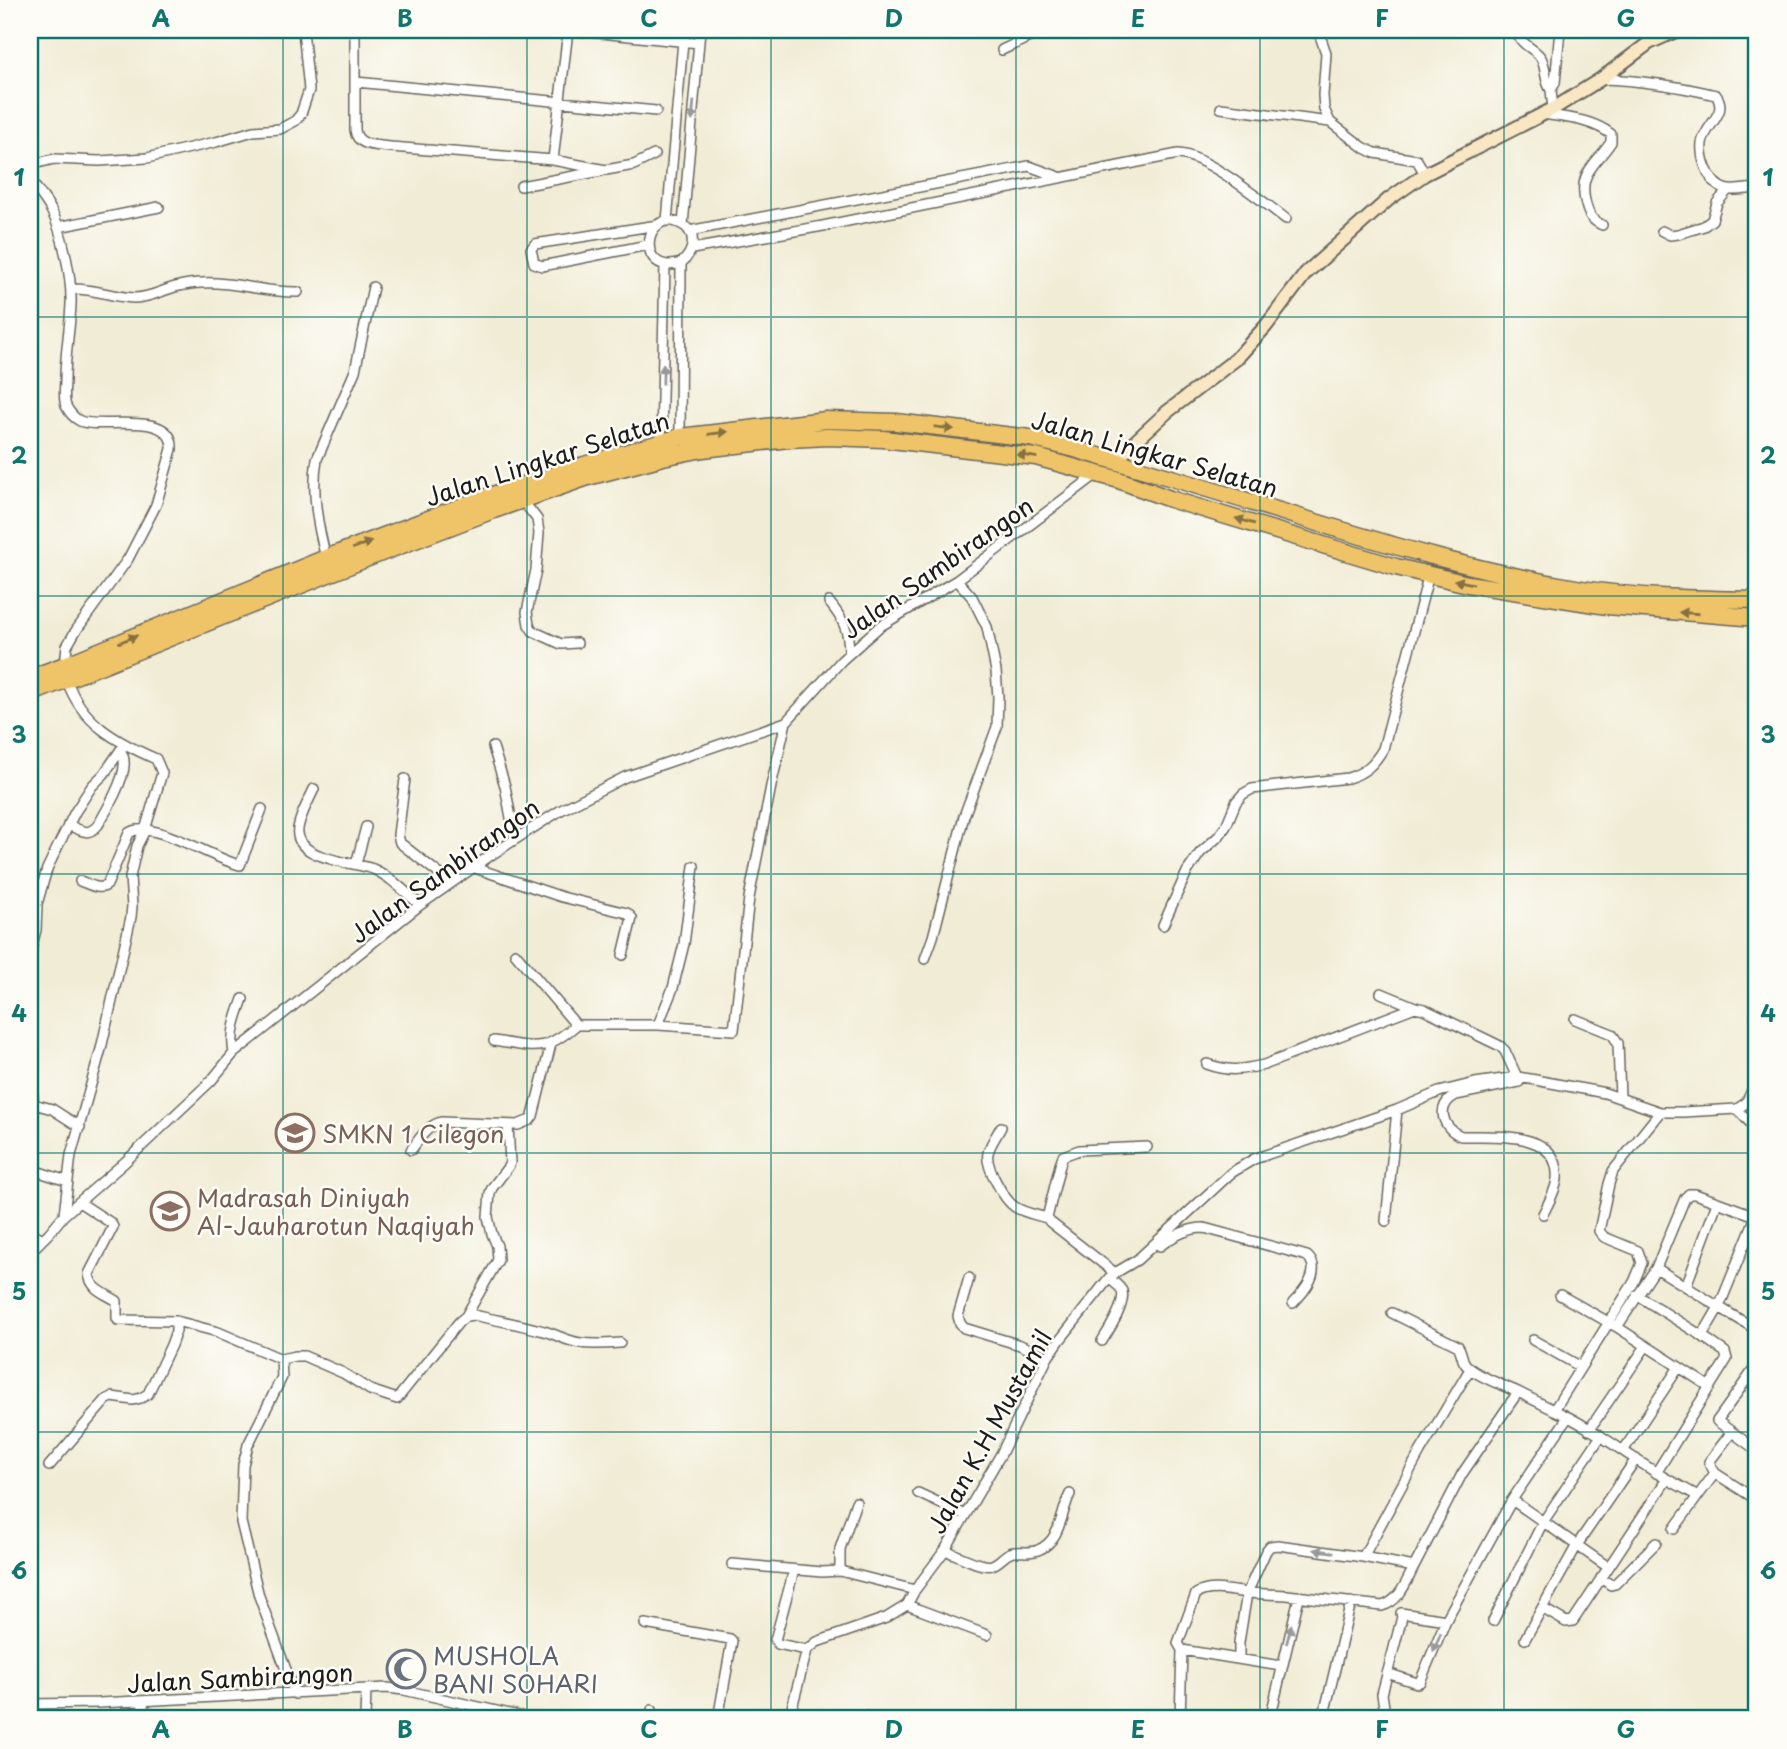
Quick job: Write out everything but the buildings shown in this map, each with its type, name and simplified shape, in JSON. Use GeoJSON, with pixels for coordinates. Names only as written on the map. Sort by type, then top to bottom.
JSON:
{"type":"FeatureCollection","features":[{"type":"Feature","properties":{"kind":"highway","name":"Jalan Lingkar Selatan"},"geometry":{"type":"LineString","coordinates":[[30,694],[66,672],[326,558],[489,504],[522,500],[588,477],[663,457],[788,431],[826,420],[896,422],[1030,438],[1075,449],[1406,550],[1502,574],[1584,589],[1638,595],[1757,600]]}},
{"type":"Feature","properties":{"kind":"highway","name":"Jalan Lingkar Selatan"},"geometry":{"type":"LineString","coordinates":[[30,678],[66,672],[368,558],[584,464],[680,438],[788,431],[1036,457],[1396,567],[1468,584],[1607,606],[1757,618]]}},
{"type":"Feature","properties":{"kind":"highway"},"geometry":{"type":"LineString","coordinates":[[1212,511],[1219,493]]}},
{"type":"Feature","properties":{"kind":"street"},"geometry":{"type":"LineString","coordinates":[[30,165],[54,159],[99,161],[147,158],[253,131],[280,129],[302,114],[309,90],[303,30]]}},
{"type":"Feature","properties":{"kind":"street"},"geometry":{"type":"LineString","coordinates":[[355,30],[355,130],[359,141],[391,147],[553,160],[606,170]]}},
{"type":"Feature","properties":{"kind":"street"},"geometry":{"type":"LineString","coordinates":[[553,160],[569,30],[699,43]]}},
{"type":"Feature","properties":{"kind":"street"},"geometry":{"type":"LineString","coordinates":[[648,245],[542,266],[534,263],[531,249],[535,244],[663,223],[675,221],[686,228],[692,239],[692,249],[688,257],[673,266],[665,265],[651,254],[648,245],[650,234],[663,223],[684,30]]}},
{"type":"Feature","properties":{"kind":"street"},"geometry":{"type":"LineString","coordinates":[[686,228],[700,30]]}},
{"type":"Feature","properties":{"kind":"street"},"geometry":{"type":"LineString","coordinates":[[1002,50],[1044,30]]}},
{"type":"Feature","properties":{"kind":"street"},"geometry":{"type":"LineString","coordinates":[[1318,30],[1326,53],[1323,95],[1324,109],[1330,122],[1363,147],[1376,153],[1417,160],[1425,174]]}},
{"type":"Feature","properties":{"kind":"street"},"geometry":{"type":"LineString","coordinates":[[1514,30],[1542,60],[1547,84],[1551,90]]}},
{"type":"Feature","properties":{"kind":"street"},"geometry":{"type":"LineString","coordinates":[[1548,111],[1551,90],[1555,83],[1560,30]]}},
{"type":"Feature","properties":{"kind":"street"},"geometry":{"type":"LineString","coordinates":[[1114,461],[1167,412],[1236,359],[1266,326],[1306,273],[1389,200],[1425,174],[1548,111],[1601,79],[1649,43],[1678,30]]}},
{"type":"Feature","properties":{"kind":"street"},"geometry":{"type":"LineString","coordinates":[[1601,79],[1627,79],[1716,95],[1721,105],[1717,118],[1711,123],[1703,141],[1702,152],[1707,170],[1713,182],[1722,190],[1757,188]]}},
{"type":"Feature","properties":{"kind":"street"},"geometry":{"type":"LineString","coordinates":[[356,82],[656,111]]}},
{"type":"Feature","properties":{"kind":"street"},"geometry":{"type":"LineString","coordinates":[[1221,108],[1330,122]]}},
{"type":"Feature","properties":{"kind":"street"},"geometry":{"type":"LineString","coordinates":[[1548,111],[1584,120],[1611,134],[1611,142],[1587,171],[1583,191],[1590,216],[1602,225]]}},
{"type":"Feature","properties":{"kind":"street"},"geometry":{"type":"LineString","coordinates":[[692,249],[1185,154],[1209,164],[1286,219]]}},
{"type":"Feature","properties":{"kind":"street"},"geometry":{"type":"LineString","coordinates":[[522,186],[634,165],[654,155]]}},
{"type":"Feature","properties":{"kind":"street"},"geometry":{"type":"LineString","coordinates":[[686,228],[1029,166],[1060,178]]}},
{"type":"Feature","properties":{"kind":"street"},"geometry":{"type":"LineString","coordinates":[[30,180],[51,210],[58,228],[71,289],[64,399],[71,413],[88,424],[151,425],[169,435],[172,442],[156,505],[128,559],[67,646],[66,672],[71,692],[85,713],[123,748],[156,759],[161,769],[161,779],[145,830],[137,846],[130,877],[132,906],[128,928],[101,1049],[71,1155],[64,1215]]}},
{"type":"Feature","properties":{"kind":"street"},"geometry":{"type":"LineString","coordinates":[[1662,231],[1670,235],[1704,226],[1712,220],[1717,203],[1727,191]]}},
{"type":"Feature","properties":{"kind":"street"},"geometry":{"type":"LineString","coordinates":[[58,228],[159,207]]}},
{"type":"Feature","properties":{"kind":"street"},"geometry":{"type":"LineString","coordinates":[[680,438],[681,263]]}},
{"type":"Feature","properties":{"kind":"street"},"geometry":{"type":"LineString","coordinates":[[661,442],[665,265]]}},
{"type":"Feature","properties":{"kind":"street"},"geometry":{"type":"LineString","coordinates":[[71,289],[94,289],[115,297],[138,298],[174,287],[226,282],[264,290],[298,292]]}},
{"type":"Feature","properties":{"kind":"street"},"geometry":{"type":"LineString","coordinates":[[326,558],[316,508],[315,473],[321,450],[355,372],[373,287]]}},
{"type":"Feature","properties":{"kind":"street"},"geometry":{"type":"LineString","coordinates":[[662,399],[680,399]]}},
{"type":"Feature","properties":{"kind":"street","name":"Jalan Sambirangon"},"geometry":{"type":"LineString","coordinates":[[30,1252],[64,1215],[125,1162],[211,1080],[234,1053],[419,905],[472,867],[561,810],[625,777],[786,722],[849,653],[879,626],[957,580],[1097,474]]}},
{"type":"Feature","properties":{"kind":"street"},"geometry":{"type":"LineString","coordinates":[[522,500],[537,519],[539,533],[536,570],[527,612],[529,625],[533,631],[561,644],[577,643]]}},
{"type":"Feature","properties":{"kind":"street"},"geometry":{"type":"LineString","coordinates":[[1163,925],[1187,872],[1200,853],[1226,827],[1236,802],[1243,794],[1252,789],[1269,786],[1348,778],[1360,774],[1377,759],[1383,749],[1429,575]]}},
{"type":"Feature","properties":{"kind":"street"},"geometry":{"type":"LineString","coordinates":[[925,959],[964,816],[997,727],[996,671],[986,626],[972,597],[957,580]]}},
{"type":"Feature","properties":{"kind":"street"},"geometry":{"type":"LineString","coordinates":[[830,601],[848,632],[849,653]]}},
{"type":"Feature","properties":{"kind":"street"},"geometry":{"type":"LineString","coordinates":[[494,1041],[540,1047],[551,1044],[576,1024],[658,1025],[734,1030],[749,898],[786,722]]}},
{"type":"Feature","properties":{"kind":"street"},"geometry":{"type":"LineString","coordinates":[[493,747],[505,786],[515,839]]}},
{"type":"Feature","properties":{"kind":"street"},"geometry":{"type":"LineString","coordinates":[[30,953],[42,884],[58,846],[92,786],[123,748]]}},
{"type":"Feature","properties":{"kind":"street"},"geometry":{"type":"LineString","coordinates":[[68,825],[86,832],[94,830],[98,825],[124,768],[123,748]]}},
{"type":"Feature","properties":{"kind":"street"},"geometry":{"type":"LineString","coordinates":[[405,779],[398,835],[400,843],[451,883]]}},
{"type":"Feature","properties":{"kind":"street"},"geometry":{"type":"LineString","coordinates":[[314,789],[298,825],[300,841],[322,857],[356,864],[386,875],[419,905]]}},
{"type":"Feature","properties":{"kind":"street"},"geometry":{"type":"LineString","coordinates":[[80,881],[99,888],[107,886],[129,833],[137,829],[187,843],[238,865],[242,864],[262,809]]}},
{"type":"Feature","properties":{"kind":"street"},"geometry":{"type":"LineString","coordinates":[[356,864],[366,827]]}},
{"type":"Feature","properties":{"kind":"street"},"geometry":{"type":"LineString","coordinates":[[658,1025],[673,988],[684,944],[694,866]]}},
{"type":"Feature","properties":{"kind":"street"},"geometry":{"type":"LineString","coordinates":[[472,867],[562,897],[631,914],[623,955]]}},
{"type":"Feature","properties":{"kind":"street"},"geometry":{"type":"LineString","coordinates":[[515,953],[576,1024]]}},
{"type":"Feature","properties":{"kind":"street"},"geometry":{"type":"LineString","coordinates":[[1381,993],[1424,1009],[1500,1046],[1517,1077]]}},
{"type":"Feature","properties":{"kind":"street"},"geometry":{"type":"LineString","coordinates":[[234,1053],[234,1021],[243,999]]}},
{"type":"Feature","properties":{"kind":"street"},"geometry":{"type":"LineString","coordinates":[[1207,1064],[1238,1071],[1264,1065],[1415,1007]]}},
{"type":"Feature","properties":{"kind":"street"},"geometry":{"type":"LineString","coordinates":[[1575,1019],[1616,1038],[1620,1098]]}},
{"type":"Feature","properties":{"kind":"street"},"geometry":{"type":"LineString","coordinates":[[411,1150],[425,1131],[441,1122],[518,1125],[530,1121],[551,1044]]}},
{"type":"Feature","properties":{"kind":"street","name":"Jalan K.H Mustamil"},"geometry":{"type":"LineString","coordinates":[[907,1605],[945,1550],[1001,1454],[1048,1357],[1112,1275],[1129,1266],[1242,1165],[1397,1110],[1439,1092],[1517,1077],[1584,1088],[1660,1112],[1737,1109]]}},
{"type":"Feature","properties":{"kind":"street"},"geometry":{"type":"LineString","coordinates":[[1530,1079],[1456,1096],[1448,1100],[1443,1108],[1446,1125],[1461,1136],[1523,1138],[1539,1144],[1550,1154],[1556,1165],[1557,1181],[1543,1214]]}},
{"type":"Feature","properties":{"kind":"street"},"geometry":{"type":"LineString","coordinates":[[30,1080],[34,1104],[30,1116]]}},
{"type":"Feature","properties":{"kind":"street"},"geometry":{"type":"LineString","coordinates":[[1757,1080],[1746,1103],[1737,1109],[1757,1130]]}},
{"type":"Feature","properties":{"kind":"street"},"geometry":{"type":"LineString","coordinates":[[34,1104],[51,1109],[80,1126]]}},
{"type":"Feature","properties":{"kind":"street"},"geometry":{"type":"LineString","coordinates":[[1385,1221],[1397,1110]]}},
{"type":"Feature","properties":{"kind":"street"},"geometry":{"type":"LineString","coordinates":[[1613,1325],[1642,1263],[1636,1249],[1604,1237],[1600,1231],[1609,1184],[1621,1158],[1660,1112]]}},
{"type":"Feature","properties":{"kind":"street"},"geometry":{"type":"LineString","coordinates":[[79,1202],[113,1227],[89,1274],[90,1282],[97,1290],[117,1301],[118,1320],[176,1321],[218,1332],[281,1359],[304,1356],[343,1373],[370,1390],[397,1399],[466,1316],[498,1259],[497,1245],[489,1226],[489,1199],[492,1188],[510,1163],[508,1125]]}},
{"type":"Feature","properties":{"kind":"street"},"geometry":{"type":"LineString","coordinates":[[1001,1127],[987,1157],[1007,1200],[1021,1210],[1047,1218],[1112,1275],[1122,1291],[1122,1301],[1114,1323],[1102,1341]]}},
{"type":"Feature","properties":{"kind":"street"},"geometry":{"type":"LineString","coordinates":[[1047,1218],[1063,1156],[1079,1150],[1147,1147]]}},
{"type":"Feature","properties":{"kind":"street"},"geometry":{"type":"LineString","coordinates":[[30,1169],[67,1181]]}},
{"type":"Feature","properties":{"kind":"street"},"geometry":{"type":"LineString","coordinates":[[1554,1410],[1581,1367],[1656,1268],[1689,1194],[1757,1215],[1719,1307],[1702,1336]]}},
{"type":"Feature","properties":{"kind":"street"},"geometry":{"type":"LineString","coordinates":[[1686,1286],[1717,1203]]}},
{"type":"Feature","properties":{"kind":"street"},"geometry":{"type":"LineString","coordinates":[[1129,1266],[1140,1263],[1172,1237],[1195,1228],[1204,1228],[1307,1256],[1312,1260],[1314,1271],[1304,1291],[1293,1303]]}},
{"type":"Feature","properties":{"kind":"street"},"geometry":{"type":"LineString","coordinates":[[30,1231],[43,1239]]}},
{"type":"Feature","properties":{"kind":"street"},"geometry":{"type":"LineString","coordinates":[[1656,1268],[1757,1330]]}},
{"type":"Feature","properties":{"kind":"street"},"geometry":{"type":"LineString","coordinates":[[969,1278],[958,1316],[964,1328],[1020,1345],[1048,1357]]}},
{"type":"Feature","properties":{"kind":"street"},"geometry":{"type":"LineString","coordinates":[[1560,1295],[1613,1325],[1710,1387]]}},
{"type":"Feature","properties":{"kind":"street"},"geometry":{"type":"LineString","coordinates":[[1637,1295],[1727,1355],[1656,1473]]}},
{"type":"Feature","properties":{"kind":"street"},"geometry":{"type":"LineString","coordinates":[[1392,1313],[1458,1346],[1470,1369],[1568,1417],[1656,1473],[1698,1496]]}},
{"type":"Feature","properties":{"kind":"street"},"geometry":{"type":"LineString","coordinates":[[466,1316],[474,1315],[580,1343],[620,1343]]}},
{"type":"Feature","properties":{"kind":"street"},"geometry":{"type":"LineString","coordinates":[[49,1466],[106,1400],[112,1397],[133,1400],[148,1394],[171,1345],[176,1321]]}},
{"type":"Feature","properties":{"kind":"street"},"geometry":{"type":"LineString","coordinates":[[1533,1340],[1581,1367]]}},
{"type":"Feature","properties":{"kind":"street"},"geometry":{"type":"LineString","coordinates":[[1589,1430],[1646,1346]]}},
{"type":"Feature","properties":{"kind":"street"},"geometry":{"type":"LineString","coordinates":[[281,1359],[282,1377],[248,1446],[243,1465],[241,1522],[259,1596],[295,1694]]}},
{"type":"Feature","properties":{"kind":"street"},"geometry":{"type":"LineString","coordinates":[[1757,1364],[1717,1421],[1751,1446],[1757,1437]]}},
{"type":"Feature","properties":{"kind":"street"},"geometry":{"type":"LineString","coordinates":[[1623,1451],[1679,1367]]}},
{"type":"Feature","properties":{"kind":"street"},"geometry":{"type":"LineString","coordinates":[[1363,1557],[1419,1452],[1470,1369]]}},
{"type":"Feature","properties":{"kind":"street"},"geometry":{"type":"LineString","coordinates":[[1180,1719],[1182,1650],[1178,1643],[1196,1594],[1209,1590],[1287,1595],[1382,1606],[1391,1603],[1398,1596],[1414,1567],[1462,1474],[1518,1392]]}},
{"type":"Feature","properties":{"kind":"street"},"geometry":{"type":"LineString","coordinates":[[1387,1673],[1420,1682],[1446,1620],[1512,1500],[1568,1417]]}},
{"type":"Feature","properties":{"kind":"street"},"geometry":{"type":"LineString","coordinates":[[1731,1433],[1709,1462],[1715,1473],[1757,1500]]}},
{"type":"Feature","properties":{"kind":"street"},"geometry":{"type":"LineString","coordinates":[[1493,1621],[1544,1522],[1601,1436]]}},
{"type":"Feature","properties":{"kind":"street"},"geometry":{"type":"LineString","coordinates":[[1525,1639],[1577,1545],[1636,1459]]}},
{"type":"Feature","properties":{"kind":"street"},"geometry":{"type":"LineString","coordinates":[[1674,1529],[1715,1473]]}},
{"type":"Feature","properties":{"kind":"street"},"geometry":{"type":"LineString","coordinates":[[1542,1608],[1566,1622],[1573,1620],[1667,1479]]}},
{"type":"Feature","properties":{"kind":"street"},"geometry":{"type":"LineString","coordinates":[[918,1493],[965,1515]]}},
{"type":"Feature","properties":{"kind":"street"},"geometry":{"type":"LineString","coordinates":[[945,1550],[985,1565],[995,1564],[1010,1553],[1036,1551],[1054,1536],[1070,1494]]}},
{"type":"Feature","properties":{"kind":"street"},"geometry":{"type":"LineString","coordinates":[[1512,1500],[1608,1567]]}},
{"type":"Feature","properties":{"kind":"street"},"geometry":{"type":"LineString","coordinates":[[840,1571],[840,1549],[856,1502]]}},
{"type":"Feature","properties":{"kind":"street"},"geometry":{"type":"LineString","coordinates":[[1601,1578],[1611,1585],[1615,1584],[1656,1543]]}},
{"type":"Feature","properties":{"kind":"street"},"geometry":{"type":"LineString","coordinates":[[1239,1658],[1247,1593],[1270,1546],[1363,1557],[1414,1567]]}},
{"type":"Feature","properties":{"kind":"street"},"geometry":{"type":"LineString","coordinates":[[732,1564],[822,1572],[840,1571],[915,1590]]}},
{"type":"Feature","properties":{"kind":"street"},"geometry":{"type":"LineString","coordinates":[[794,1570],[775,1640],[778,1644],[807,1650]]}},
{"type":"Feature","properties":{"kind":"street"},"geometry":{"type":"LineString","coordinates":[[1270,1719],[1299,1597]]}},
{"type":"Feature","properties":{"kind":"street"},"geometry":{"type":"LineString","coordinates":[[1323,1719],[1351,1602]]}},
{"type":"Feature","properties":{"kind":"street"},"geometry":{"type":"LineString","coordinates":[[1391,1603],[1401,1613],[1446,1620]]}},
{"type":"Feature","properties":{"kind":"street"},"geometry":{"type":"LineString","coordinates":[[789,1719],[807,1650],[817,1642],[886,1618],[907,1605],[987,1635]]}},
{"type":"Feature","properties":{"kind":"street"},"geometry":{"type":"LineString","coordinates":[[1380,1719],[1384,1707],[1382,1694],[1401,1613]]}},
{"type":"Feature","properties":{"kind":"street"},"geometry":{"type":"LineString","coordinates":[[645,1624],[730,1639],[732,1642],[718,1719]]}},
{"type":"Feature","properties":{"kind":"street"},"geometry":{"type":"LineString","coordinates":[[1182,1650],[1281,1666]]}},
{"type":"Feature","properties":{"kind":"street","name":"Jalan Sambirangon"},"geometry":{"type":"LineString","coordinates":[[30,1704],[404,1689],[532,1719]]}},
{"type":"Feature","properties":{"kind":"street"},"geometry":{"type":"LineString","coordinates":[[365,1719],[366,1690]]}},
{"type":"Feature","properties":{"kind":"street"},"geometry":{"type":"LineString","coordinates":[[141,1719],[144,1700]]}},
{"type":"Feature","properties":{"kind":"street"},"geometry":{"type":"LineString","coordinates":[[860,1719],[865,1716],[876,1719]]}},
{"type":"Feature","properties":{"kind":"place","name":"SMKN 1 Cilegon"},"geometry":{"type":"Point","coordinates":[295,1133]}},
{"type":"Feature","properties":{"kind":"place","name":"Madrasah Diniyah Al-Jauharotun Naqiyah"},"geometry":{"type":"Point","coordinates":[170,1211]}},
{"type":"Feature","properties":{"kind":"place","name":"MUSHOLA BANI SOHARI"},"geometry":{"type":"Point","coordinates":[406,1669]}}]}
